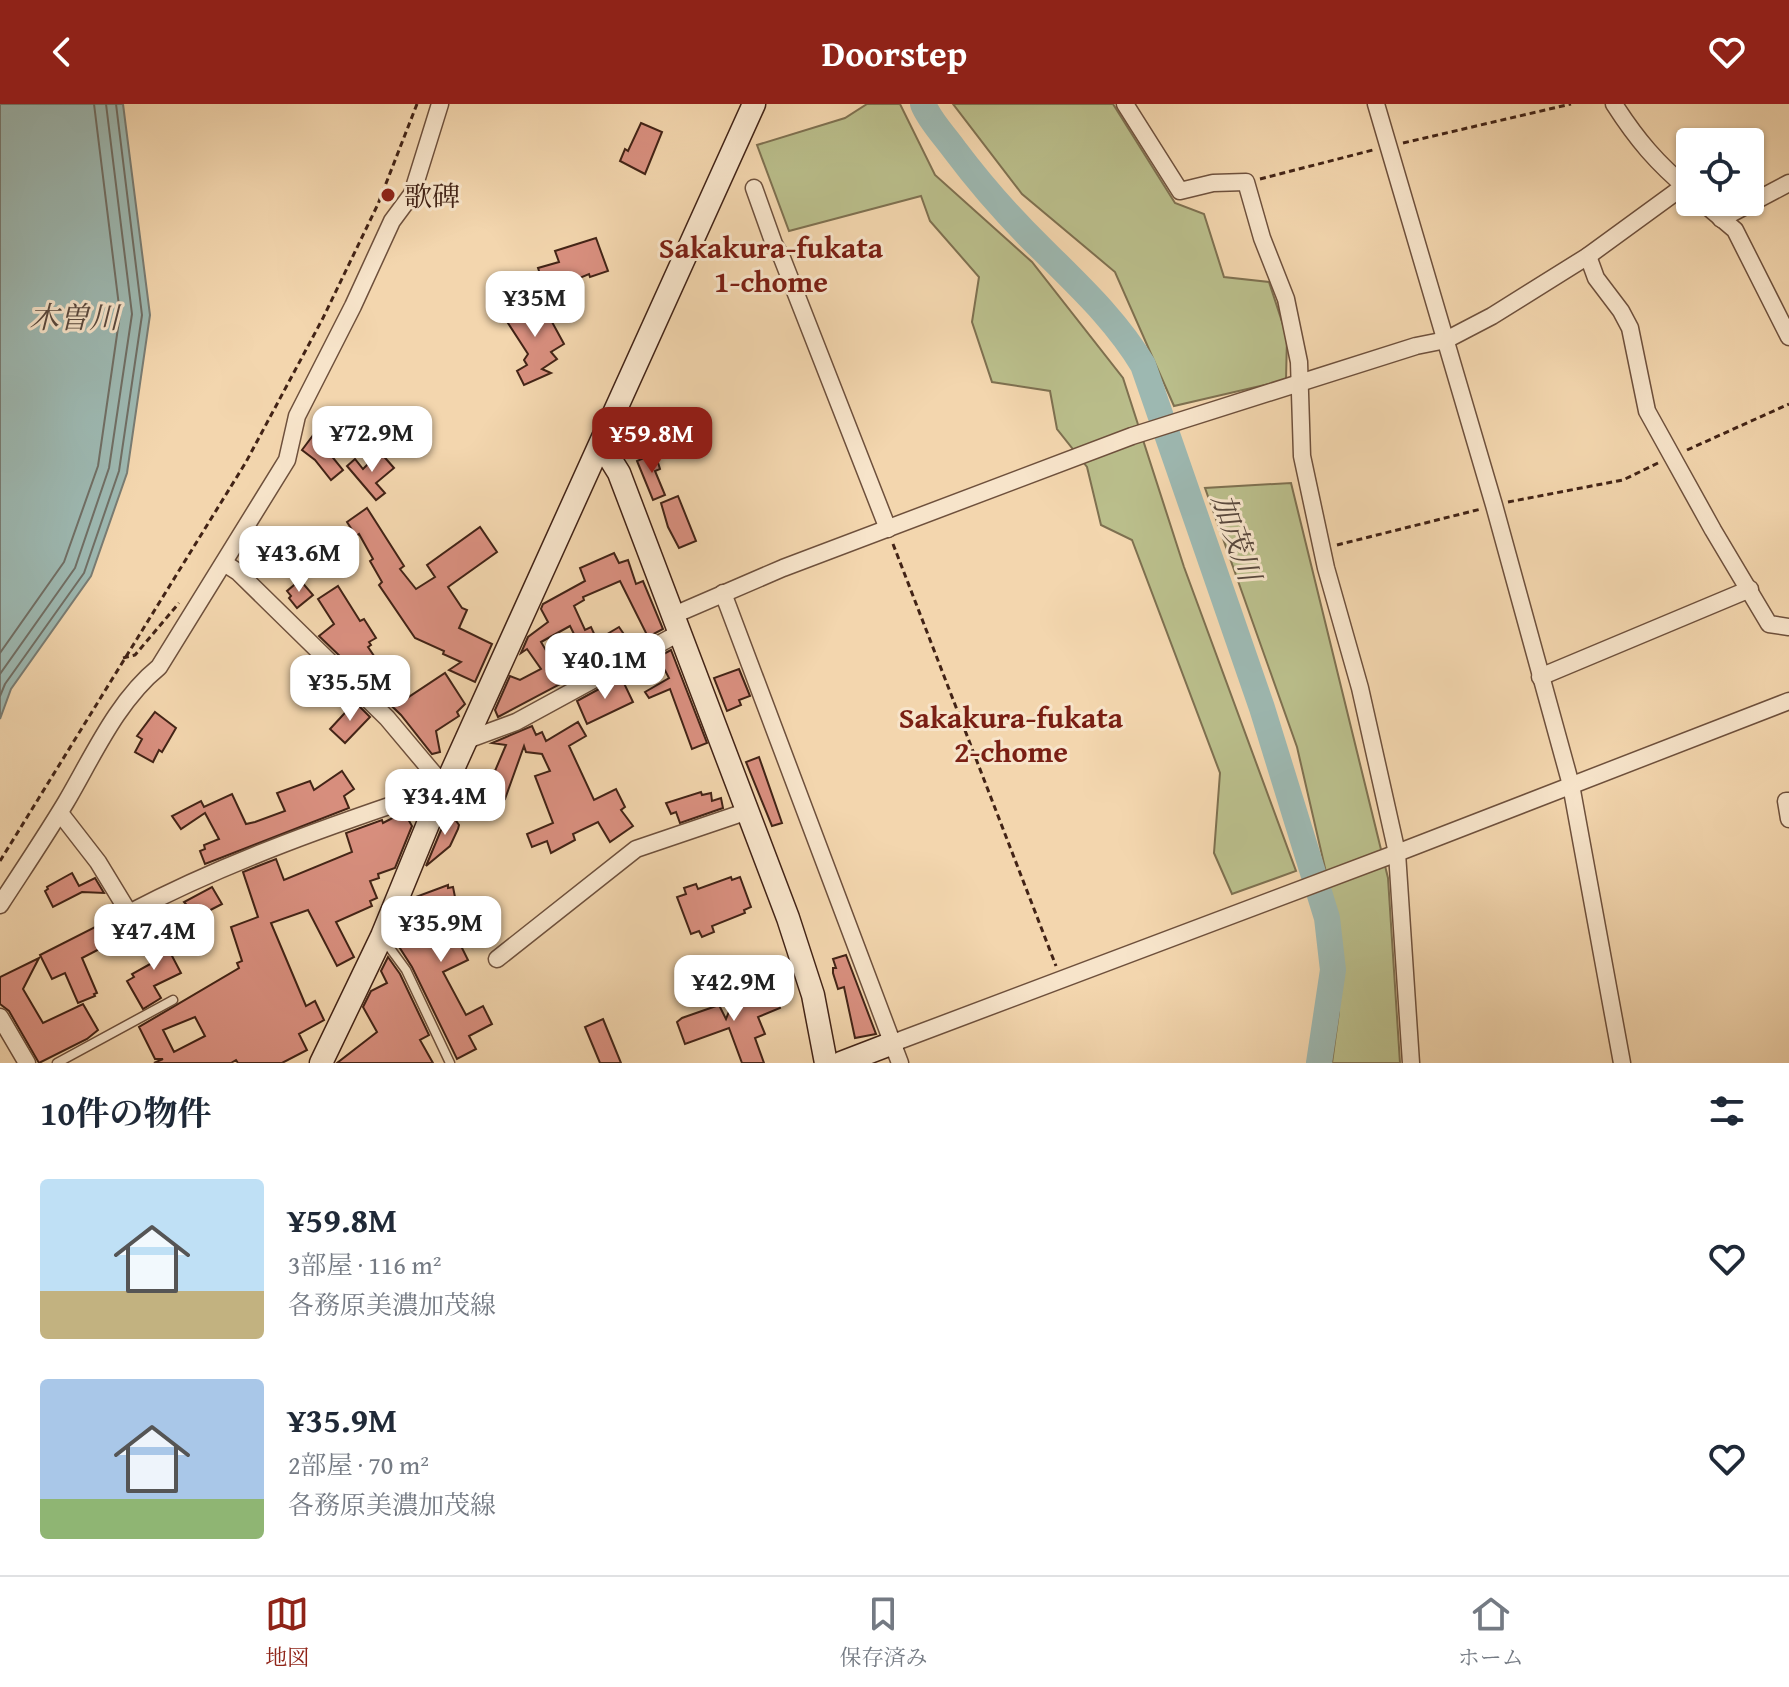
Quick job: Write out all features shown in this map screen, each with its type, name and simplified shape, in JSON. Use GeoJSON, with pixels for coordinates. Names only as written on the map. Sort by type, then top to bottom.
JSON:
{"type":"FeatureCollection","features":[{"type":"Feature","properties":{"kind":"main road"},"geometry":{"type":"LineString","coordinates":[[321,1063],[382,936],[445,787],[754,104]]}},
{"type":"Feature","properties":{"kind":"main road"},"geometry":{"type":"LineString","coordinates":[[601,444],[619,473],[788,918],[813,995],[826,1063]]}},
{"type":"Feature","properties":{"kind":"main road"},"geometry":{"type":"LineString","coordinates":[[841,1063],[896,1053]]}},
{"type":"Feature","properties":{"kind":"street"},"geometry":{"type":"LineString","coordinates":[[0,905],[139,683],[159,667],[287,460],[297,416],[392,221],[412,194],[440,104]]}},
{"type":"Feature","properties":{"kind":"street"},"geometry":{"type":"LineString","coordinates":[[1125,104],[1180,191],[1213,183],[1246,182],[1262,238],[1286,299],[1299,362],[1302,456],[1322,549],[1360,688],[1397,853],[1411,1063]]}},
{"type":"Feature","properties":{"kind":"street"},"geometry":{"type":"LineString","coordinates":[[1376,104],[1494,505],[1571,785],[1622,1063]]}},
{"type":"Feature","properties":{"kind":"street"},"geometry":{"type":"LineString","coordinates":[[1614,104],[1636,139],[1676,179]]}},
{"type":"Feature","properties":{"kind":"street"},"geometry":{"type":"LineString","coordinates":[[1721,219],[1789,183]]}},
{"type":"Feature","properties":{"kind":"street"},"geometry":{"type":"LineString","coordinates":[[754,188],[888,529]]}},
{"type":"Feature","properties":{"kind":"street"},"geometry":{"type":"LineString","coordinates":[[467,740],[516,722],[723,593],[1132,436],[1416,346],[1446,340],[1492,316],[1676,196]]}},
{"type":"Feature","properties":{"kind":"street"},"geometry":{"type":"LineString","coordinates":[[1718,216],[1735,230],[1789,337]]}},
{"type":"Feature","properties":{"kind":"street"},"geometry":{"type":"LineString","coordinates":[[1588,256],[1596,278],[1630,328],[1647,411],[1769,624],[1789,627]]}},
{"type":"Feature","properties":{"kind":"street"},"geometry":{"type":"LineString","coordinates":[[60,813],[98,862],[129,913],[188,882],[255,855],[445,787],[378,708],[238,572],[224,563]]}},
{"type":"Feature","properties":{"kind":"street"},"geometry":{"type":"LineString","coordinates":[[1540,677],[1750,589]]}},
{"type":"Feature","properties":{"kind":"street"},"geometry":{"type":"LineString","coordinates":[[723,593],[896,1053],[1061,981],[1789,701]]}},
{"type":"Feature","properties":{"kind":"street"},"geometry":{"type":"LineString","coordinates":[[1789,801],[1786,801],[1789,819]]}},
{"type":"Feature","properties":{"kind":"street"},"geometry":{"type":"LineString","coordinates":[[497,959],[636,849],[748,811]]}},
{"type":"Feature","properties":{"kind":"street"},"geometry":{"type":"LineString","coordinates":[[0,1017],[27,1063]]}},
{"type":"Feature","properties":{"kind":"lane"},"geometry":{"type":"LineString","coordinates":[[382,936],[406,970],[450,1063]]}},
{"type":"Feature","properties":{"kind":"lane"},"geometry":{"type":"LineString","coordinates":[[57,1063],[173,1000]]}},
{"type":"Feature","properties":{"kind":"path"},"geometry":{"type":"LineString","coordinates":[[0,861],[246,462],[323,318],[378,204],[417,104]]}},
{"type":"Feature","properties":{"kind":"path"},"geometry":{"type":"LineString","coordinates":[[1246,182],[1571,104]]}},
{"type":"Feature","properties":{"kind":"path"},"geometry":{"type":"LineString","coordinates":[[1322,549],[1494,505],[1623,480],[1789,404]]}},
{"type":"Feature","properties":{"kind":"path"},"geometry":{"type":"LineString","coordinates":[[888,529],[1061,981]]}},
{"type":"Feature","properties":{"kind":"path"},"geometry":{"type":"LineString","coordinates":[[123,658],[135,655],[183,598]]}},
{"type":"Feature","properties":{"kind":"green space"},"geometry":{"type":"Polygon","coordinates":[[[867,104],[900,104],[935,175],[1032,262],[1123,378],[1184,567],[1296,871],[1232,894],[1214,853],[1220,773],[1132,540],[1101,525],[1087,467],[1057,429],[1050,391],[992,382],[972,322],[979,277],[930,221],[921,196],[789,231],[757,145],[845,118],[867,104]]]}},
{"type":"Feature","properties":{"kind":"green space"},"geometry":{"type":"Polygon","coordinates":[[[953,104],[1113,104],[1175,203],[1204,214],[1224,277],[1269,282],[1287,337],[1286,380],[1174,406],[1115,272],[1022,194],[953,104]]]}},
{"type":"Feature","properties":{"kind":"green space"},"geometry":{"type":"Polygon","coordinates":[[[1291,483],[1388,878],[1400,1063],[1332,1063],[1339,1012],[1339,936],[1334,907],[1297,747],[1205,488],[1291,483]]]}},
{"type":"Feature","properties":{"kind":"water","name":"木曽川"},"geometry":{"type":"Polygon","coordinates":[[[0,104],[123,104],[150,315],[127,473],[91,576],[11,689],[0,719],[0,104]]]}},
{"type":"Feature","properties":{"kind":"building"},"geometry":{"type":"Polygon","coordinates":[[[641,123],[662,132],[645,174],[620,161],[641,123]]]}},
{"type":"Feature","properties":{"kind":"building"},"geometry":{"type":"Polygon","coordinates":[[[596,238],[608,271],[590,277],[589,274],[546,292],[538,268],[559,262],[555,251],[596,238]]]}},
{"type":"Feature","properties":{"kind":"building"},"geometry":{"type":"Polygon","coordinates":[[[539,299],[554,321],[564,344],[551,352],[557,359],[542,369],[551,373],[524,385],[517,371],[527,365],[524,360],[528,354],[506,320],[521,305],[523,309],[539,299]]]}},
{"type":"Feature","properties":{"kind":"building"},"geometry":{"type":"Polygon","coordinates":[[[317,430],[330,441],[325,448],[343,470],[331,480],[302,450],[317,430]]]}},
{"type":"Feature","properties":{"kind":"building"},"geometry":{"type":"Polygon","coordinates":[[[380,452],[394,468],[376,483],[385,493],[376,500],[347,466],[355,459],[363,469],[380,452]]]}},
{"type":"Feature","properties":{"kind":"building"},"geometry":{"type":"Polygon","coordinates":[[[655,453],[660,469],[655,471],[665,495],[653,500],[637,461],[655,453]]]}},
{"type":"Feature","properties":{"kind":"building"},"geometry":{"type":"Polygon","coordinates":[[[678,496],[696,541],[679,548],[668,527],[661,503],[678,496]]]}},
{"type":"Feature","properties":{"kind":"building"},"geometry":{"type":"Polygon","coordinates":[[[367,508],[404,566],[400,569],[416,589],[435,577],[427,565],[480,527],[497,552],[448,587],[462,608],[467,610],[459,628],[492,644],[475,682],[449,670],[461,662],[415,638],[379,585],[382,582],[370,561],[373,559],[359,534],[356,536],[347,522],[367,508]]]}},
{"type":"Feature","properties":{"kind":"building"},"geometry":{"type":"Polygon","coordinates":[[[292,530],[310,546],[299,558],[302,561],[299,563],[305,568],[295,580],[268,556],[292,530]]]}},
{"type":"Feature","properties":{"kind":"building"},"geometry":{"type":"Polygon","coordinates":[[[614,553],[619,563],[628,560],[636,584],[643,581],[663,629],[648,637],[620,581],[583,597],[584,600],[574,606],[585,630],[591,627],[597,640],[619,627],[632,646],[498,717],[495,710],[510,676],[520,680],[541,669],[527,649],[521,653],[528,637],[548,622],[541,609],[543,604],[585,581],[580,568],[614,553]],[[570,626],[541,642],[554,664],[581,648],[570,626]]]}},
{"type":"Feature","properties":{"kind":"building"},"geometry":{"type":"Polygon","coordinates":[[[300,580],[313,595],[297,608],[287,591],[300,580]]]}},
{"type":"Feature","properties":{"kind":"building"},"geometry":{"type":"Polygon","coordinates":[[[338,586],[360,621],[364,619],[376,638],[369,642],[371,645],[368,647],[404,700],[445,673],[465,704],[457,712],[459,716],[436,731],[440,752],[432,754],[401,715],[319,636],[334,624],[318,599],[338,586]]]}},
{"type":"Feature","properties":{"kind":"building"},"geometry":{"type":"Polygon","coordinates":[[[671,650],[707,743],[692,749],[670,689],[649,698],[645,692],[669,678],[658,657],[671,650]]]}},
{"type":"Feature","properties":{"kind":"building"},"geometry":{"type":"Polygon","coordinates":[[[739,669],[750,696],[739,700],[741,705],[727,711],[714,678],[739,669]]]}},
{"type":"Feature","properties":{"kind":"building"},"geometry":{"type":"Polygon","coordinates":[[[621,677],[633,702],[587,724],[577,701],[621,677]]]}},
{"type":"Feature","properties":{"kind":"building"},"geometry":{"type":"Polygon","coordinates":[[[355,702],[370,717],[345,743],[330,729],[355,702]]]}},
{"type":"Feature","properties":{"kind":"building"},"geometry":{"type":"Polygon","coordinates":[[[155,712],[176,728],[153,762],[135,752],[142,739],[137,736],[155,712]]]}},
{"type":"Feature","properties":{"kind":"building"},"geometry":{"type":"Polygon","coordinates":[[[578,722],[586,736],[569,746],[594,800],[616,789],[625,807],[621,810],[633,826],[610,842],[598,822],[573,834],[575,840],[551,853],[547,841],[532,847],[527,834],[553,823],[535,776],[550,771],[542,754],[526,752],[524,746],[505,799],[486,792],[506,745],[492,743],[532,726],[536,735],[542,732],[546,741],[578,722]]]}},
{"type":"Feature","properties":{"kind":"building"},"geometry":{"type":"Polygon","coordinates":[[[759,757],[782,823],[772,826],[746,762],[759,757]]]}},
{"type":"Feature","properties":{"kind":"building"},"geometry":{"type":"Polygon","coordinates":[[[342,771],[354,789],[344,796],[349,808],[205,864],[200,851],[205,849],[204,845],[219,839],[205,813],[181,829],[172,816],[201,801],[204,807],[232,794],[246,824],[255,822],[285,811],[277,793],[310,781],[314,790],[342,771]]]}},
{"type":"Feature","properties":{"kind":"building"},"geometry":{"type":"Polygon","coordinates":[[[701,792],[702,795],[711,793],[712,801],[721,798],[723,808],[680,823],[676,812],[671,814],[666,803],[701,792]]]}},
{"type":"Feature","properties":{"kind":"building"},"geometry":{"type":"Polygon","coordinates":[[[449,811],[459,825],[458,829],[450,846],[426,866],[449,811]]]}},
{"type":"Feature","properties":{"kind":"building"},"geometry":{"type":"Polygon","coordinates":[[[404,812],[412,826],[395,868],[378,874],[379,878],[370,881],[377,898],[370,901],[372,906],[336,922],[354,957],[337,966],[308,910],[271,923],[306,1006],[315,1001],[324,1020],[299,1034],[307,1050],[282,1063],[238,1063],[236,1060],[231,1063],[154,1063],[163,1059],[155,1059],[139,1027],[239,968],[237,963],[242,961],[231,927],[258,917],[243,872],[276,859],[284,880],[352,852],[346,833],[382,820],[383,823],[404,812]],[[195,1017],[163,1030],[174,1052],[205,1036],[195,1017]]]}},
{"type":"Feature","properties":{"kind":"building"},"geometry":{"type":"Polygon","coordinates":[[[72,873],[79,886],[95,878],[104,893],[82,892],[53,907],[45,891],[47,887],[72,873]]]}},
{"type":"Feature","properties":{"kind":"building"},"geometry":{"type":"Polygon","coordinates":[[[731,877],[732,880],[740,877],[751,907],[744,910],[745,913],[712,926],[714,932],[702,937],[699,931],[691,934],[677,897],[686,894],[684,888],[696,884],[698,889],[731,877]]]}},
{"type":"Feature","properties":{"kind":"building"},"geometry":{"type":"Polygon","coordinates":[[[448,885],[448,888],[453,887],[464,927],[454,932],[468,960],[443,972],[466,1015],[483,1006],[492,1024],[469,1036],[476,1049],[457,1059],[412,967],[396,942],[407,936],[402,924],[413,898],[448,885]]]}},
{"type":"Feature","properties":{"kind":"building"},"geometry":{"type":"Polygon","coordinates":[[[212,887],[222,904],[197,917],[184,902],[212,887]]]}},
{"type":"Feature","properties":{"kind":"building"},"geometry":{"type":"Polygon","coordinates":[[[101,924],[111,943],[82,958],[97,993],[78,1003],[65,973],[52,979],[40,955],[101,924]]]}},
{"type":"Feature","properties":{"kind":"building"},"geometry":{"type":"Polygon","coordinates":[[[161,935],[181,973],[154,986],[161,998],[143,1009],[127,981],[134,977],[132,974],[152,963],[142,945],[161,935]]]}},
{"type":"Feature","properties":{"kind":"building"},"geometry":{"type":"Polygon","coordinates":[[[846,955],[876,1034],[855,1038],[844,987],[838,989],[833,973],[833,968],[836,968],[833,959],[846,955]]]}},
{"type":"Feature","properties":{"kind":"building"},"geometry":{"type":"Polygon","coordinates":[[[388,957],[400,974],[429,1035],[420,1040],[433,1063],[337,1063],[377,1032],[363,1007],[371,991],[387,983],[381,971],[388,957]]]}},
{"type":"Feature","properties":{"kind":"building"},"geometry":{"type":"Polygon","coordinates":[[[39,958],[23,989],[43,1023],[83,1004],[98,1030],[87,1039],[39,1063],[9,1011],[0,1004],[0,977],[39,958]]]}},
{"type":"Feature","properties":{"kind":"building"},"geometry":{"type":"Polygon","coordinates":[[[772,986],[780,1008],[758,1017],[765,1034],[755,1038],[764,1063],[742,1063],[729,1028],[685,1044],[677,1022],[682,1018],[719,1005],[726,1019],[736,994],[742,997],[772,986]]]}},
{"type":"Feature","properties":{"kind":"building"},"geometry":{"type":"Polygon","coordinates":[[[603,1019],[621,1063],[600,1063],[585,1027],[603,1019]]]}},
{"type":"Feature","properties":{"kind":"waterway","name":"加茂川"},"geometry":{"type":"LineString","coordinates":[[923,104],[937,128],[986,189],[1097,304],[1143,365],[1262,708],[1327,918],[1333,970],[1319,1063]]}},
{"type":"Feature","properties":{"kind":"place","name":"歌碑"},"geometry":{"type":"Point","coordinates":[388,195]}},
{"type":"Feature","properties":{"kind":"district","name":"Sakakura-fukata 1-chome"},"geometry":{"type":"Point","coordinates":[771,264]}},
{"type":"Feature","properties":{"kind":"district","name":"Sakakura-fukata 2-chome"},"geometry":{"type":"Point","coordinates":[1011,734]}}]}
